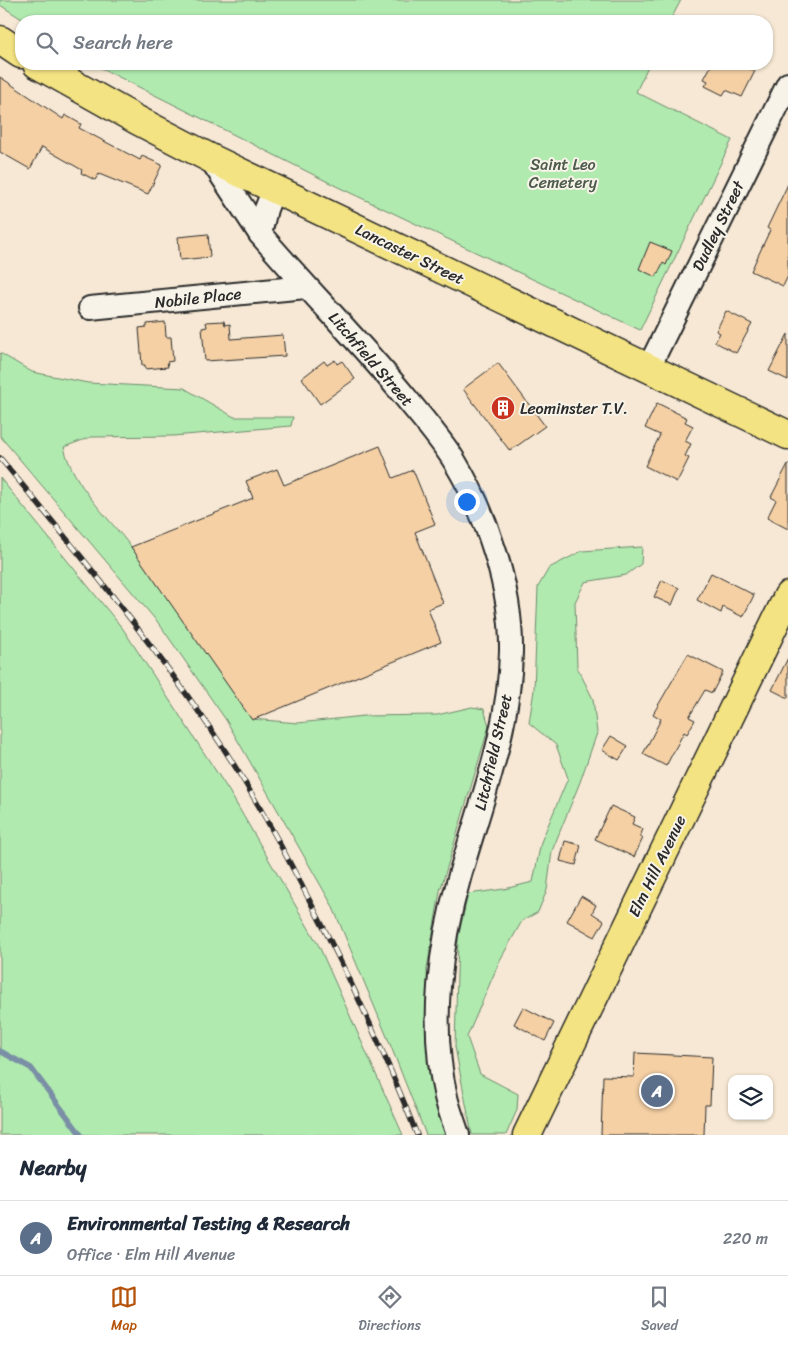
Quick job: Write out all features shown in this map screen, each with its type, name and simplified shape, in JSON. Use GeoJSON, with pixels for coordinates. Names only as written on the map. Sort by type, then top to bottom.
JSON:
{"type":"FeatureCollection","features":[{"type":"Feature","properties":{"kind":"main road"},"geometry":{"type":"LineString","coordinates":[[0,40],[15,50]]}},
{"type":"Feature","properties":{"kind":"main road","name":"Lancaster Street"},"geometry":{"type":"LineString","coordinates":[[48,70],[129,116],[210,158],[788,436]]}},
{"type":"Feature","properties":{"kind":"main road","name":"Elm Hill Avenue"},"geometry":{"type":"LineString","coordinates":[[527,1135],[788,596]]}},
{"type":"Feature","properties":{"kind":"street","name":"Dudley Street"},"geometry":{"type":"LineString","coordinates":[[648,368],[779,122],[788,84]]}},
{"type":"Feature","properties":{"kind":"street","name":"Litchfield Street"},"geometry":{"type":"LineString","coordinates":[[210,158],[260,234],[306,287],[364,348],[432,429],[455,463],[484,522],[499,567],[506,596],[511,650],[507,704],[493,762],[459,878],[442,960],[438,1002],[438,1044],[446,1096],[458,1135]]}},
{"type":"Feature","properties":{"kind":"street"},"geometry":{"type":"LineString","coordinates":[[260,234],[266,209],[274,189]]}},
{"type":"Feature","properties":{"kind":"street","name":"Nobile Place"},"geometry":{"type":"LineString","coordinates":[[90,308],[306,287]]}},
{"type":"Feature","properties":{"kind":"green space"},"geometry":{"type":"Polygon","coordinates":[[[0,0],[681,0],[673,15],[16,15],[0,5],[0,0]]]}},
{"type":"Feature","properties":{"kind":"green space","name":"Saint Leo Cemetery"},"geometry":{"type":"Polygon","coordinates":[[[105,70],[646,70],[636,92],[732,140],[640,330],[338,187],[105,70]]]}},
{"type":"Feature","properties":{"kind":"green space"},"geometry":{"type":"Polygon","coordinates":[[[0,353],[32,372],[88,383],[184,388],[234,417],[293,417],[291,426],[173,436],[91,437],[64,447],[68,461],[83,487],[147,568],[252,719],[298,723],[364,716],[437,715],[472,707],[484,709],[489,726],[440,891],[427,969],[429,1050],[447,1135],[426,1135],[332,905],[226,720],[160,625],[0,436],[0,353]]]}},
{"type":"Feature","properties":{"kind":"green space"},"geometry":{"type":"Polygon","coordinates":[[[0,478],[123,629],[229,791],[319,946],[403,1135],[0,1135],[0,478]]]}},
{"type":"Feature","properties":{"kind":"green space"},"geometry":{"type":"Polygon","coordinates":[[[642,547],[641,564],[626,575],[585,582],[575,602],[577,667],[593,699],[597,733],[580,782],[552,851],[547,890],[538,912],[522,921],[500,960],[467,1037],[480,1074],[518,1094],[517,1110],[506,1135],[472,1135],[455,1047],[458,938],[468,894],[504,889],[533,882],[541,842],[568,778],[556,745],[529,723],[534,690],[538,587],[549,568],[582,551],[642,547]]]}},
{"type":"Feature","properties":{"kind":"building"},"geometry":{"type":"Polygon","coordinates":[[[709,70],[755,71],[742,97],[726,90],[723,95],[705,86],[708,81],[704,79],[709,70]]]}},
{"type":"Feature","properties":{"kind":"building"},"geometry":{"type":"Polygon","coordinates":[[[0,77],[63,119],[65,115],[81,124],[79,128],[140,160],[142,156],[162,165],[148,194],[99,174],[95,180],[81,173],[82,170],[42,147],[30,169],[0,152],[0,77]]]}},
{"type":"Feature","properties":{"kind":"building"},"geometry":{"type":"Polygon","coordinates":[[[788,184],[788,276],[783,286],[751,271],[770,230],[767,228],[788,184]]]}},
{"type":"Feature","properties":{"kind":"building"},"geometry":{"type":"Polygon","coordinates":[[[208,234],[210,257],[180,260],[178,237],[208,234]]]}},
{"type":"Feature","properties":{"kind":"building"},"geometry":{"type":"Polygon","coordinates":[[[650,242],[672,251],[666,265],[663,263],[656,277],[639,269],[650,242]]]}},
{"type":"Feature","properties":{"kind":"building"},"geometry":{"type":"Polygon","coordinates":[[[726,311],[752,324],[736,353],[715,342],[720,333],[716,331],[726,311]]]}},
{"type":"Feature","properties":{"kind":"building"},"geometry":{"type":"Polygon","coordinates":[[[224,321],[225,325],[230,324],[231,339],[283,335],[285,356],[205,361],[202,328],[207,327],[206,322],[224,321]]]}},
{"type":"Feature","properties":{"kind":"building"},"geometry":{"type":"Polygon","coordinates":[[[165,322],[166,337],[171,337],[173,361],[167,362],[168,367],[145,369],[145,365],[142,365],[139,328],[147,327],[147,324],[165,322]]]}},
{"type":"Feature","properties":{"kind":"building"},"geometry":{"type":"Polygon","coordinates":[[[788,334],[788,380],[769,371],[788,334]]]}},
{"type":"Feature","properties":{"kind":"building"},"geometry":{"type":"Polygon","coordinates":[[[335,360],[337,364],[342,361],[355,379],[320,404],[302,378],[324,361],[327,365],[335,360]]]}},
{"type":"Feature","properties":{"kind":"building","name":"Leominster T.V."},"geometry":{"type":"Polygon","coordinates":[[[498,363],[545,426],[510,451],[463,389],[498,363]]]}},
{"type":"Feature","properties":{"kind":"building"},"geometry":{"type":"Polygon","coordinates":[[[657,403],[687,418],[685,422],[693,426],[685,441],[691,444],[685,456],[689,458],[677,482],[645,466],[660,435],[645,428],[657,403]]]}},
{"type":"Feature","properties":{"kind":"building"},"geometry":{"type":"Polygon","coordinates":[[[380,446],[393,478],[413,470],[435,524],[415,532],[443,603],[428,609],[441,642],[252,720],[131,547],[253,498],[246,481],[277,469],[284,485],[380,446]]]}},
{"type":"Feature","properties":{"kind":"building"},"geometry":{"type":"Polygon","coordinates":[[[788,464],[788,529],[767,518],[776,500],[771,497],[788,464]]]}},
{"type":"Feature","properties":{"kind":"building"},"geometry":{"type":"Polygon","coordinates":[[[711,573],[754,595],[743,617],[723,607],[721,613],[697,600],[711,573]]]}},
{"type":"Feature","properties":{"kind":"building"},"geometry":{"type":"Polygon","coordinates":[[[662,580],[679,588],[672,605],[654,597],[662,580]]]}},
{"type":"Feature","properties":{"kind":"building"},"geometry":{"type":"Polygon","coordinates":[[[688,654],[723,672],[712,693],[705,690],[689,717],[695,720],[687,734],[684,732],[666,766],[643,754],[661,719],[653,714],[688,654]]]}},
{"type":"Feature","properties":{"kind":"building"},"geometry":{"type":"Polygon","coordinates":[[[788,658],[788,698],[772,690],[788,658]]]}},
{"type":"Feature","properties":{"kind":"building"},"geometry":{"type":"Polygon","coordinates":[[[611,736],[628,746],[619,760],[602,750],[611,736]]]}},
{"type":"Feature","properties":{"kind":"building"},"geometry":{"type":"Polygon","coordinates":[[[611,806],[635,817],[632,824],[643,829],[640,837],[643,838],[634,857],[595,839],[611,806]]]}},
{"type":"Feature","properties":{"kind":"building"},"geometry":{"type":"Polygon","coordinates":[[[565,841],[581,845],[576,865],[560,861],[565,841]]]}},
{"type":"Feature","properties":{"kind":"building"},"geometry":{"type":"Polygon","coordinates":[[[581,896],[596,905],[592,913],[604,921],[595,937],[567,921],[581,896]]]}},
{"type":"Feature","properties":{"kind":"building"},"geometry":{"type":"Polygon","coordinates":[[[523,1007],[554,1023],[545,1041],[514,1024],[523,1007]]]}},
{"type":"Feature","properties":{"kind":"building"},"geometry":{"type":"Polygon","coordinates":[[[635,1053],[712,1057],[710,1105],[705,1105],[704,1135],[601,1135],[603,1076],[634,1077],[635,1053]]]}},
{"type":"Feature","properties":{"kind":"waterway"},"geometry":{"type":"LineString","coordinates":[[0,1051],[31,1068],[81,1135]]}},
{"type":"Feature","properties":{"kind":"railway"},"geometry":{"type":"LineString","coordinates":[[0,458],[138,628],[214,734],[254,798],[342,964],[381,1049],[417,1135]]}},
{"type":"Feature","properties":{"kind":"place","name":"Leominster T.V."},"geometry":{"type":"Point","coordinates":[503,408]}},
{"type":"Feature","properties":{"kind":"place","name":"Environmental Testing & Research"},"geometry":{"type":"Point","coordinates":[657,1091]}}]}
